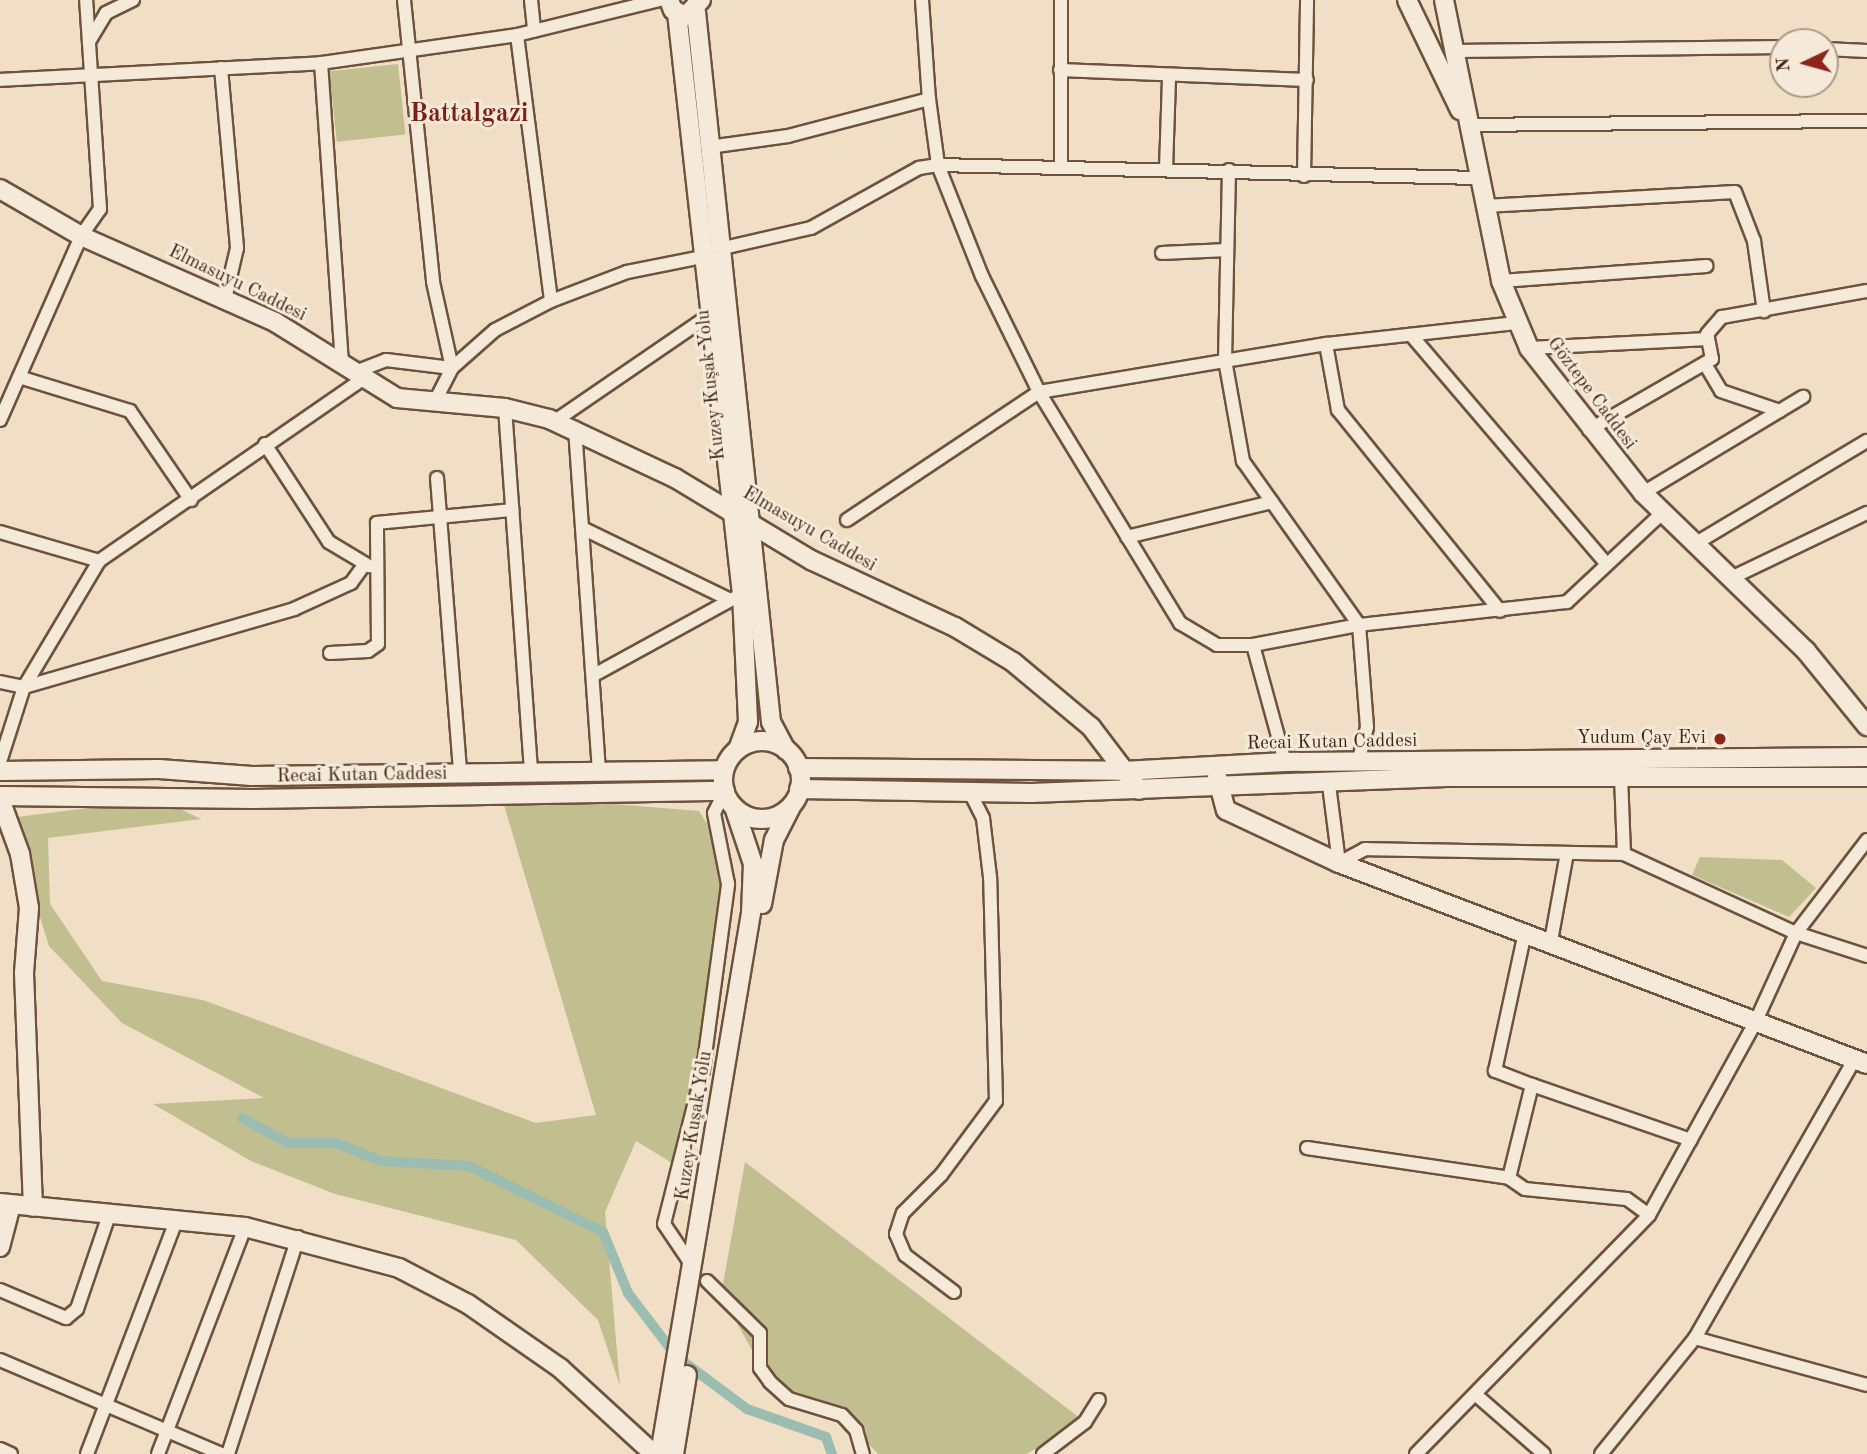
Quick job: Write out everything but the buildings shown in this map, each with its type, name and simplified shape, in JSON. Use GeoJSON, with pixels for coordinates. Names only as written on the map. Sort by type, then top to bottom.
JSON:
{"type":"FeatureCollection","features":[{"type":"Feature","properties":{"kind":"main road"},"geometry":{"type":"LineString","coordinates":[[1407,0],[1468,125]]}},
{"type":"Feature","properties":{"kind":"main road","name":"Göztepe Caddesi"},"geometry":{"type":"LineString","coordinates":[[1444,0],[1501,281],[1530,348],[1589,430],[1643,493],[1693,545],[1806,651],[1867,726]]}},
{"type":"Feature","properties":{"kind":"main road"},"geometry":{"type":"LineString","coordinates":[[666,6],[700,5]]}},
{"type":"Feature","properties":{"kind":"main road","name":"Kuzey Kuşak Yolu"},"geometry":{"type":"LineString","coordinates":[[700,5],[719,249],[771,722],[786,750]]}},
{"type":"Feature","properties":{"kind":"main road","name":"Kuzey Kuşak Yolu"},"geometry":{"type":"LineString","coordinates":[[666,6],[702,257],[707,317],[733,509],[735,596],[748,722],[738,750]]}},
{"type":"Feature","properties":{"kind":"main road","name":"Elmasuyu Caddesi"},"geometry":{"type":"LineString","coordinates":[[0,189],[81,236],[225,299],[397,398],[505,408],[555,421],[575,428],[733,509],[811,560],[956,627],[1013,662],[1091,727],[1139,790]]}},
{"type":"Feature","properties":{"kind":"main road"},"geometry":{"type":"LineString","coordinates":[[1806,651],[1867,710]]}},
{"type":"Feature","properties":{"kind":"main road"},"geometry":{"type":"LineString","coordinates":[[762,741],[786,750],[799,768],[799,789],[790,808],[768,819],[734,807],[725,790],[724,770],[738,750],[762,741]]}},
{"type":"Feature","properties":{"kind":"main road","name":"Recai Kutan Caddesi"},"geometry":{"type":"LineString","coordinates":[[799,768],[1123,771],[1217,768],[1285,762],[1358,764],[1867,757]]}},
{"type":"Feature","properties":{"kind":"main road"},"geometry":{"type":"LineString","coordinates":[[1217,768],[1217,788],[1226,810],[1339,863],[1551,941],[1755,1023],[1861,1061]]}},
{"type":"Feature","properties":{"kind":"main road","name":"Recai Kutan Caddesi"},"geometry":{"type":"LineString","coordinates":[[0,771],[460,773],[724,770]]}},
{"type":"Feature","properties":{"kind":"main road","name":"Recai Kutan Caddesi"},"geometry":{"type":"LineString","coordinates":[[799,789],[1139,790],[1621,776],[1867,778]]}},
{"type":"Feature","properties":{"kind":"main road","name":"Recai Kutan Caddesi"},"geometry":{"type":"LineString","coordinates":[[0,797],[253,799],[725,790]]}},
{"type":"Feature","properties":{"kind":"main road"},"geometry":{"type":"LineString","coordinates":[[0,797],[20,854],[29,908],[24,973],[33,1207]]}},
{"type":"Feature","properties":{"kind":"main road","name":"Kuzey Kuşak Yolu"},"geometry":{"type":"LineString","coordinates":[[688,1337],[751,913],[753,864],[734,807]]}},
{"type":"Feature","properties":{"kind":"main road","name":"Kuzey Kuşak Yolu"},"geometry":{"type":"LineString","coordinates":[[674,1454],[679,1388],[768,866],[790,808]]}},
{"type":"Feature","properties":{"kind":"main road"},"geometry":{"type":"LineString","coordinates":[[0,1247],[6,1204],[245,1227],[298,1237],[399,1268],[468,1304],[560,1368],[654,1454]]}},
{"type":"Feature","properties":{"kind":"main road","name":"Kuzey Kuşak Yolu"},"geometry":{"type":"LineString","coordinates":[[660,1454],[679,1388]]}},
{"type":"Feature","properties":{"kind":"street"},"geometry":{"type":"LineString","coordinates":[[0,420],[81,236],[100,209],[86,0]]}},
{"type":"Feature","properties":{"kind":"street"},"geometry":{"type":"LineString","coordinates":[[90,40],[106,13],[133,0]]}},
{"type":"Feature","properties":{"kind":"street"},"geometry":{"type":"LineString","coordinates":[[404,0],[407,51],[433,282],[452,368]]}},
{"type":"Feature","properties":{"kind":"street"},"geometry":{"type":"LineString","coordinates":[[531,0],[534,31]]}},
{"type":"Feature","properties":{"kind":"street"},"geometry":{"type":"LineString","coordinates":[[922,0],[929,99],[938,165],[982,276],[1040,392],[1180,623],[1217,645],[1253,645],[1359,625],[1567,602],[1604,561],[1662,513]]}},
{"type":"Feature","properties":{"kind":"street"},"geometry":{"type":"LineString","coordinates":[[1061,0],[1061,168]]}},
{"type":"Feature","properties":{"kind":"street"},"geometry":{"type":"LineString","coordinates":[[1304,176],[1307,0]]}},
{"type":"Feature","properties":{"kind":"street"},"geometry":{"type":"LineString","coordinates":[[0,80],[321,63],[517,35],[666,6]]}},
{"type":"Feature","properties":{"kind":"street"},"geometry":{"type":"LineString","coordinates":[[517,35],[551,301]]}},
{"type":"Feature","properties":{"kind":"street"},"geometry":{"type":"LineString","coordinates":[[1456,51],[1769,47]]}},
{"type":"Feature","properties":{"kind":"street"},"geometry":{"type":"LineString","coordinates":[[1839,50],[1867,51]]}},
{"type":"Feature","properties":{"kind":"street"},"geometry":{"type":"LineString","coordinates":[[321,63],[354,371]]}},
{"type":"Feature","properties":{"kind":"street"},"geometry":{"type":"LineString","coordinates":[[221,68],[237,248],[225,299]]}},
{"type":"Feature","properties":{"kind":"street"},"geometry":{"type":"LineString","coordinates":[[1060,70],[1169,78],[1307,80]]}},
{"type":"Feature","properties":{"kind":"street"},"geometry":{"type":"LineString","coordinates":[[1166,169],[1169,78]]}},
{"type":"Feature","properties":{"kind":"street"},"geometry":{"type":"LineString","coordinates":[[709,147],[788,136],[929,99]]}},
{"type":"Feature","properties":{"kind":"street"},"geometry":{"type":"LineString","coordinates":[[1468,125],[1867,121]]}},
{"type":"Feature","properties":{"kind":"street"},"geometry":{"type":"LineString","coordinates":[[719,249],[811,228],[919,168],[938,165],[1228,170],[1304,176],[1479,178]]}},
{"type":"Feature","properties":{"kind":"street"},"geometry":{"type":"LineString","coordinates":[[1228,170],[1225,360],[1242,461],[1359,625],[1367,727],[1358,764]]}},
{"type":"Feature","properties":{"kind":"street"},"geometry":{"type":"LineString","coordinates":[[1485,206],[1734,192],[1754,241],[1764,311]]}},
{"type":"Feature","properties":{"kind":"street"},"geometry":{"type":"LineString","coordinates":[[1163,253],[1227,250]]}},
{"type":"Feature","properties":{"kind":"street"},"geometry":{"type":"LineString","coordinates":[[435,402],[452,368],[495,330],[551,301],[637,269],[702,257]]}},
{"type":"Feature","properties":{"kind":"street"},"geometry":{"type":"LineString","coordinates":[[1501,281],[1706,266]]}},
{"type":"Feature","properties":{"kind":"street"},"geometry":{"type":"LineString","coordinates":[[1589,430],[1712,359],[1708,339],[1722,317],[1867,290]]}},
{"type":"Feature","properties":{"kind":"street"},"geometry":{"type":"LineString","coordinates":[[555,421],[707,317]]}},
{"type":"Feature","properties":{"kind":"street"},"geometry":{"type":"LineString","coordinates":[[847,520],[1040,392],[1326,344],[1517,323]]}},
{"type":"Feature","properties":{"kind":"street"},"geometry":{"type":"LineString","coordinates":[[1411,335],[1604,561]]}},
{"type":"Feature","properties":{"kind":"street"},"geometry":{"type":"LineString","coordinates":[[1530,348],[1708,339]]}},
{"type":"Feature","properties":{"kind":"street"},"geometry":{"type":"LineString","coordinates":[[1326,344],[1338,410],[1500,611]]}},
{"type":"Feature","properties":{"kind":"street"},"geometry":{"type":"LineString","coordinates":[[0,762],[24,687],[99,561],[191,499],[265,444],[354,371],[386,360],[452,368]]}},
{"type":"Feature","properties":{"kind":"street"},"geometry":{"type":"LineString","coordinates":[[1705,364],[1721,391],[1780,411]]}},
{"type":"Feature","properties":{"kind":"street"},"geometry":{"type":"LineString","coordinates":[[19,377],[130,411],[191,499]]}},
{"type":"Feature","properties":{"kind":"street"},"geometry":{"type":"LineString","coordinates":[[1643,493],[1803,397]]}},
{"type":"Feature","properties":{"kind":"street"},"geometry":{"type":"LineString","coordinates":[[505,408],[531,772]]}},
{"type":"Feature","properties":{"kind":"street"},"geometry":{"type":"LineString","coordinates":[[575,428],[599,772]]}},
{"type":"Feature","properties":{"kind":"street"},"geometry":{"type":"LineString","coordinates":[[1693,545],[1867,441]]}},
{"type":"Feature","properties":{"kind":"street"},"geometry":{"type":"LineString","coordinates":[[265,444],[329,542],[369,566]]}},
{"type":"Feature","properties":{"kind":"street"},"geometry":{"type":"LineString","coordinates":[[437,478],[460,773]]}},
{"type":"Feature","properties":{"kind":"street"},"geometry":{"type":"LineString","coordinates":[[1127,537],[1272,502]]}},
{"type":"Feature","properties":{"kind":"street"},"geometry":{"type":"LineString","coordinates":[[330,653],[378,644],[369,566],[377,523],[441,519],[512,510]]}},
{"type":"Feature","properties":{"kind":"street"},"geometry":{"type":"LineString","coordinates":[[1729,579],[1867,513]]}},
{"type":"Feature","properties":{"kind":"street"},"geometry":{"type":"LineString","coordinates":[[582,528],[735,596]]}},
{"type":"Feature","properties":{"kind":"street"},"geometry":{"type":"LineString","coordinates":[[0,532],[99,561]]}},
{"type":"Feature","properties":{"kind":"street"},"geometry":{"type":"LineString","coordinates":[[0,682],[24,687],[294,609],[351,583],[369,566]]}},
{"type":"Feature","properties":{"kind":"street"},"geometry":{"type":"LineString","coordinates":[[594,675],[735,596]]}},
{"type":"Feature","properties":{"kind":"street"},"geometry":{"type":"LineString","coordinates":[[1253,645],[1285,762]]}},
{"type":"Feature","properties":{"kind":"street"},"geometry":{"type":"LineString","coordinates":[[1621,776],[1624,854]]}},
{"type":"Feature","properties":{"kind":"street"},"geometry":{"type":"LineString","coordinates":[[1329,785],[1339,863],[1365,849],[1624,854],[1796,933],[1867,956]]}},
{"type":"Feature","properties":{"kind":"street"},"geometry":{"type":"LineString","coordinates":[[691,1264],[664,1224],[702,1070],[727,884],[714,813],[725,790]]}},
{"type":"Feature","properties":{"kind":"street"},"geometry":{"type":"LineString","coordinates":[[954,1292],[905,1255],[896,1234],[903,1213],[942,1175],[996,1101],[990,877],[983,818],[969,790]]}},
{"type":"Feature","properties":{"kind":"street"},"geometry":{"type":"LineString","coordinates":[[1416,1454],[1649,1215],[1755,1023],[1796,933],[1867,840]]}},
{"type":"Feature","properties":{"kind":"street"},"geometry":{"type":"LineString","coordinates":[[1551,941],[1567,853]]}},
{"type":"Feature","properties":{"kind":"street"},"geometry":{"type":"LineString","coordinates":[[1525,932],[1495,1071],[1691,1140]]}},
{"type":"Feature","properties":{"kind":"street"},"geometry":{"type":"LineString","coordinates":[[1601,1454],[1695,1338],[1861,1061]]}},
{"type":"Feature","properties":{"kind":"street"},"geometry":{"type":"LineString","coordinates":[[1509,1178],[1531,1085]]}},
{"type":"Feature","properties":{"kind":"street"},"geometry":{"type":"LineString","coordinates":[[1307,1149],[1509,1178],[1525,1189],[1627,1199],[1649,1215]]}},
{"type":"Feature","properties":{"kind":"street"},"geometry":{"type":"LineString","coordinates":[[0,1290],[66,1318],[77,1309],[109,1215]]}},
{"type":"Feature","properties":{"kind":"street"},"geometry":{"type":"LineString","coordinates":[[87,1454],[176,1221]]}},
{"type":"Feature","properties":{"kind":"street"},"geometry":{"type":"LineString","coordinates":[[158,1454],[245,1227]]}},
{"type":"Feature","properties":{"kind":"street"},"geometry":{"type":"LineString","coordinates":[[228,1454],[298,1237]]}},
{"type":"Feature","properties":{"kind":"street"},"geometry":{"type":"LineString","coordinates":[[708,1281],[760,1333],[760,1368],[770,1382],[797,1402],[842,1415],[856,1430],[863,1454]]}},
{"type":"Feature","properties":{"kind":"street"},"geometry":{"type":"LineString","coordinates":[[1695,1338],[1867,1385]]}},
{"type":"Feature","properties":{"kind":"street"},"geometry":{"type":"LineString","coordinates":[[0,1360],[107,1403],[221,1454]]}},
{"type":"Feature","properties":{"kind":"street"},"geometry":{"type":"LineString","coordinates":[[1475,1394],[1544,1454]]}},
{"type":"Feature","properties":{"kind":"street"},"geometry":{"type":"LineString","coordinates":[[1043,1454],[1085,1422],[1099,1400]]}},
{"type":"Feature","properties":{"kind":"shaded area"},"geometry":{"type":"Polygon","coordinates":[[[398,64],[405,135],[337,142],[329,71],[398,64]]]}},
{"type":"Feature","properties":{"kind":"shaded area"},"geometry":{"type":"Polygon","coordinates":[[[501,795],[699,811],[727,855],[682,1169],[636,1141],[605,1212],[620,1386],[598,1320],[516,1240],[335,1194],[251,1161],[153,1104],[264,1098],[122,1023],[49,946],[9,818],[159,799],[201,819],[48,838],[50,904],[102,981],[203,1000],[536,1123],[596,1115],[501,795]]]}},
{"type":"Feature","properties":{"kind":"shaded area"},"geometry":{"type":"Polygon","coordinates":[[[1700,857],[1782,860],[1816,888],[1789,917],[1692,875],[1700,857]]]}},
{"type":"Feature","properties":{"kind":"shaded area"},"geometry":{"type":"Polygon","coordinates":[[[745,1162],[1085,1422],[1026,1454],[878,1454],[842,1415],[770,1382],[721,1295],[745,1162]]]}},
{"type":"Feature","properties":{"kind":"waterway"},"geometry":{"type":"LineString","coordinates":[[242,1118],[288,1143],[336,1143],[381,1161],[469,1166],[603,1232],[628,1293],[676,1356],[747,1409],[826,1437],[832,1454]]}},
{"type":"Feature","properties":{"kind":"place","name":"Yudum Çay Evi"},"geometry":{"type":"Point","coordinates":[1720,739]}},
{"type":"Feature","properties":{"kind":"district","name":"Battalgazi"},"geometry":{"type":"Point","coordinates":[469,115]}}]}
